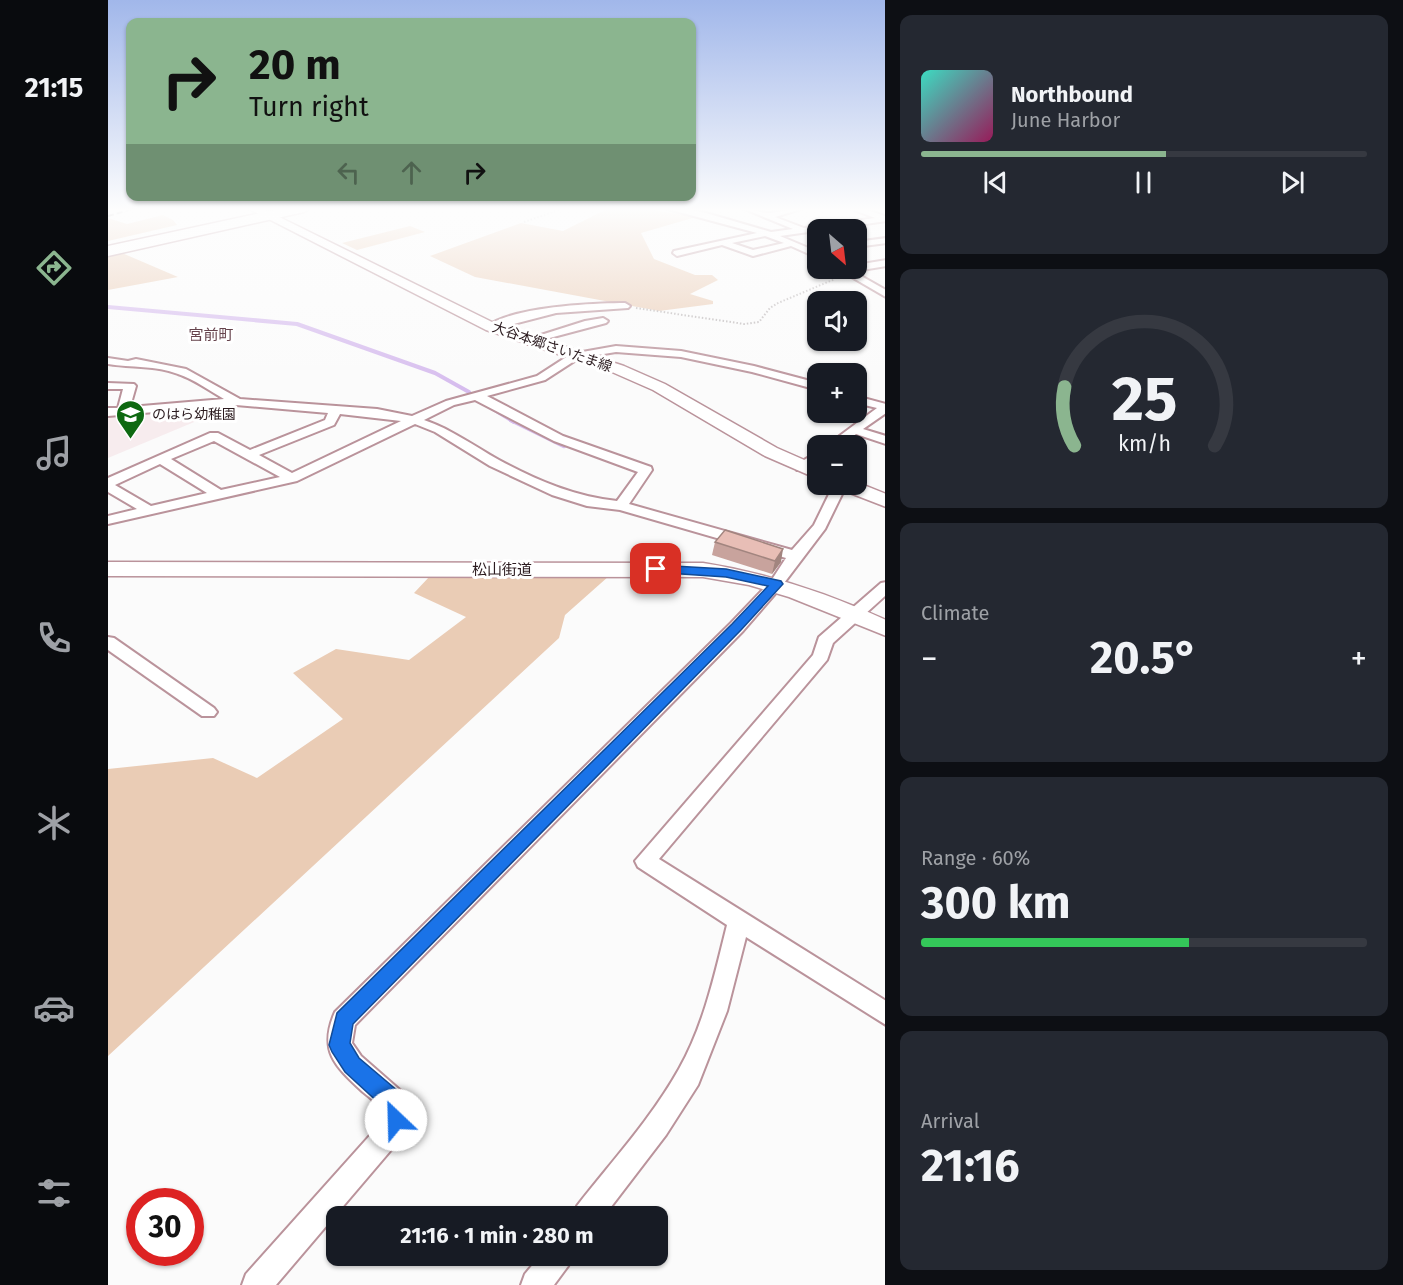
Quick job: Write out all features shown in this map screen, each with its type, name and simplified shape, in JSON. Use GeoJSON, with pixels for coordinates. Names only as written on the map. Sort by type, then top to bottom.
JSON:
{"type":"FeatureCollection","features":[{"type":"Feature","properties":{"kind":"main road","name":"大谷本郷さいたま線"},"geometry":{"type":"LineString","coordinates":[[376,268],[491,327],[527,341],[618,369],[659,387],[771,452],[807,469]]}},
{"type":"Feature","properties":{"kind":"main road"},"geometry":{"type":"LineString","coordinates":[[867,494],[885,501]]}},
{"type":"Feature","properties":{"kind":"main road","name":"松山街道"},"geometry":{"type":"LineString","coordinates":[[108,569],[673,569],[726,573],[776,584],[854,614],[885,629]]}},
{"type":"Feature","properties":{"kind":"street"},"geometry":{"type":"LineString","coordinates":[[864,279],[883,290]]}},
{"type":"Feature","properties":{"kind":"street"},"geometry":{"type":"LineString","coordinates":[[491,327],[540,312],[604,305],[625,306]]}},
{"type":"Feature","properties":{"kind":"street"},"geometry":{"type":"LineString","coordinates":[[527,341],[603,321]]}},
{"type":"Feature","properties":{"kind":"street"},"geometry":{"type":"LineString","coordinates":[[108,520],[292,478],[450,404],[540,378],[575,356],[616,349],[681,354],[754,369],[807,384]]}},
{"type":"Feature","properties":{"kind":"street"},"geometry":{"type":"LineString","coordinates":[[108,361],[128,364],[136,362],[182,371],[237,402]]}},
{"type":"Feature","properties":{"kind":"street"},"geometry":{"type":"LineString","coordinates":[[108,386],[130,386],[123,411]]}},
{"type":"Feature","properties":{"kind":"street"},"geometry":{"type":"LineString","coordinates":[[476,395],[545,435],[646,470],[621,506]]}},
{"type":"Feature","properties":{"kind":"street"},"geometry":{"type":"LineString","coordinates":[[108,412],[237,402],[377,413],[417,421],[439,429],[495,463],[557,492],[587,502],[621,506],[795,556]]}},
{"type":"Feature","properties":{"kind":"street"},"geometry":{"type":"LineString","coordinates":[[867,402],[885,407],[867,420]]}},
{"type":"Feature","properties":{"kind":"street"},"geometry":{"type":"LineString","coordinates":[[249,455],[330,422],[336,409]]}},
{"type":"Feature","properties":{"kind":"street"},"geometry":{"type":"LineString","coordinates":[[847,435],[863,423]]}},
{"type":"Feature","properties":{"kind":"street"},"geometry":{"type":"LineString","coordinates":[[854,430],[885,441]]}},
{"type":"Feature","properties":{"kind":"street"},"geometry":{"type":"LineString","coordinates":[[108,484],[214,436],[292,478]]}},
{"type":"Feature","properties":{"kind":"street"},"geometry":{"type":"LineString","coordinates":[[161,459],[218,494]]}},
{"type":"Feature","properties":{"kind":"street"},"geometry":{"type":"LineString","coordinates":[[802,467],[807,464]]}},
{"type":"Feature","properties":{"kind":"street"},"geometry":{"type":"LineString","coordinates":[[108,484],[148,510]]}},
{"type":"Feature","properties":{"kind":"street"},"geometry":{"type":"LineString","coordinates":[[257,1285],[382,1141],[396,1120],[392,1100],[352,1065],[339,1045],[344,1020],[737,627],[776,584],[820,526],[836,495]]}},
{"type":"Feature","properties":{"kind":"street"},"geometry":{"type":"LineString","coordinates":[[885,586],[825,641],[821,656],[645,861],[885,1014]]}},
{"type":"Feature","properties":{"kind":"street"},"geometry":{"type":"LineString","coordinates":[[108,642],[208,712]]}},
{"type":"Feature","properties":{"kind":"street"},"geometry":{"type":"LineString","coordinates":[[595,1206],[679,1094],[698,1054],[727,975],[740,921]]}},
{"type":"Feature","properties":{"kind":"street"},"geometry":{"type":"LineString","coordinates":[[536,1285],[550,1266]]}},
{"type":"Feature","properties":{"kind":"path"},"geometry":{"type":"LineString","coordinates":[[625,306],[744,324],[752,323],[759,322],[770,308],[778,303],[830,279]]}},
{"type":"Feature","properties":{"kind":"shaded area"},"geometry":{"type":"Polygon","coordinates":[[[108,268],[157,268],[178,277],[108,290],[108,268]]]}},
{"type":"Feature","properties":{"kind":"shaded area"},"geometry":{"type":"Polygon","coordinates":[[[456,268],[677,268],[695,275],[712,275],[718,280],[690,294],[713,301],[713,304],[659,311],[475,277],[456,268]]]}},
{"type":"Feature","properties":{"kind":"shaded area","name":"のはら幼稚園"},"geometry":{"type":"Polygon","coordinates":[[[197,406],[211,415],[108,458],[108,414],[197,406]]]}},
{"type":"Feature","properties":{"kind":"shaded area"},"geometry":{"type":"Polygon","coordinates":[[[430,576],[609,576],[565,615],[559,638],[108,1056],[108,769],[213,758],[257,778],[343,719],[293,673],[336,649],[409,660],[466,617],[414,593],[430,576]]]}},
{"type":"Feature","properties":{"kind":"building"},"geometry":{"type":"Polygon","coordinates":[[[725,530],[783,549],[775,561],[715,542],[725,530]]]}},
{"type":"Feature","properties":{"kind":"waterway"},"geometry":{"type":"LineString","coordinates":[[108,307],[297,324],[435,373],[469,392]]}},
{"type":"Feature","properties":{"kind":"waterway"},"geometry":{"type":"LineString","coordinates":[[485,404],[514,422]]}},
{"type":"Feature","properties":{"kind":"waterway"},"geometry":{"type":"LineString","coordinates":[[511,420],[564,446]]}},
{"type":"Feature","properties":{"kind":"place","name":"のはら幼稚園"},"geometry":{"type":"Point","coordinates":[131,440]}},
{"type":"Feature","properties":{"kind":"district","name":"宮前町"},"geometry":{"type":"Point","coordinates":[211,335]}},
{"type":"Feature","properties":{"kind":"route"},"geometry":{"type":"LineString","coordinates":[[396,1120],[392,1100],[352,1065],[339,1045],[344,1020],[737,627],[776,584],[703,570],[656,569]]}}]}
